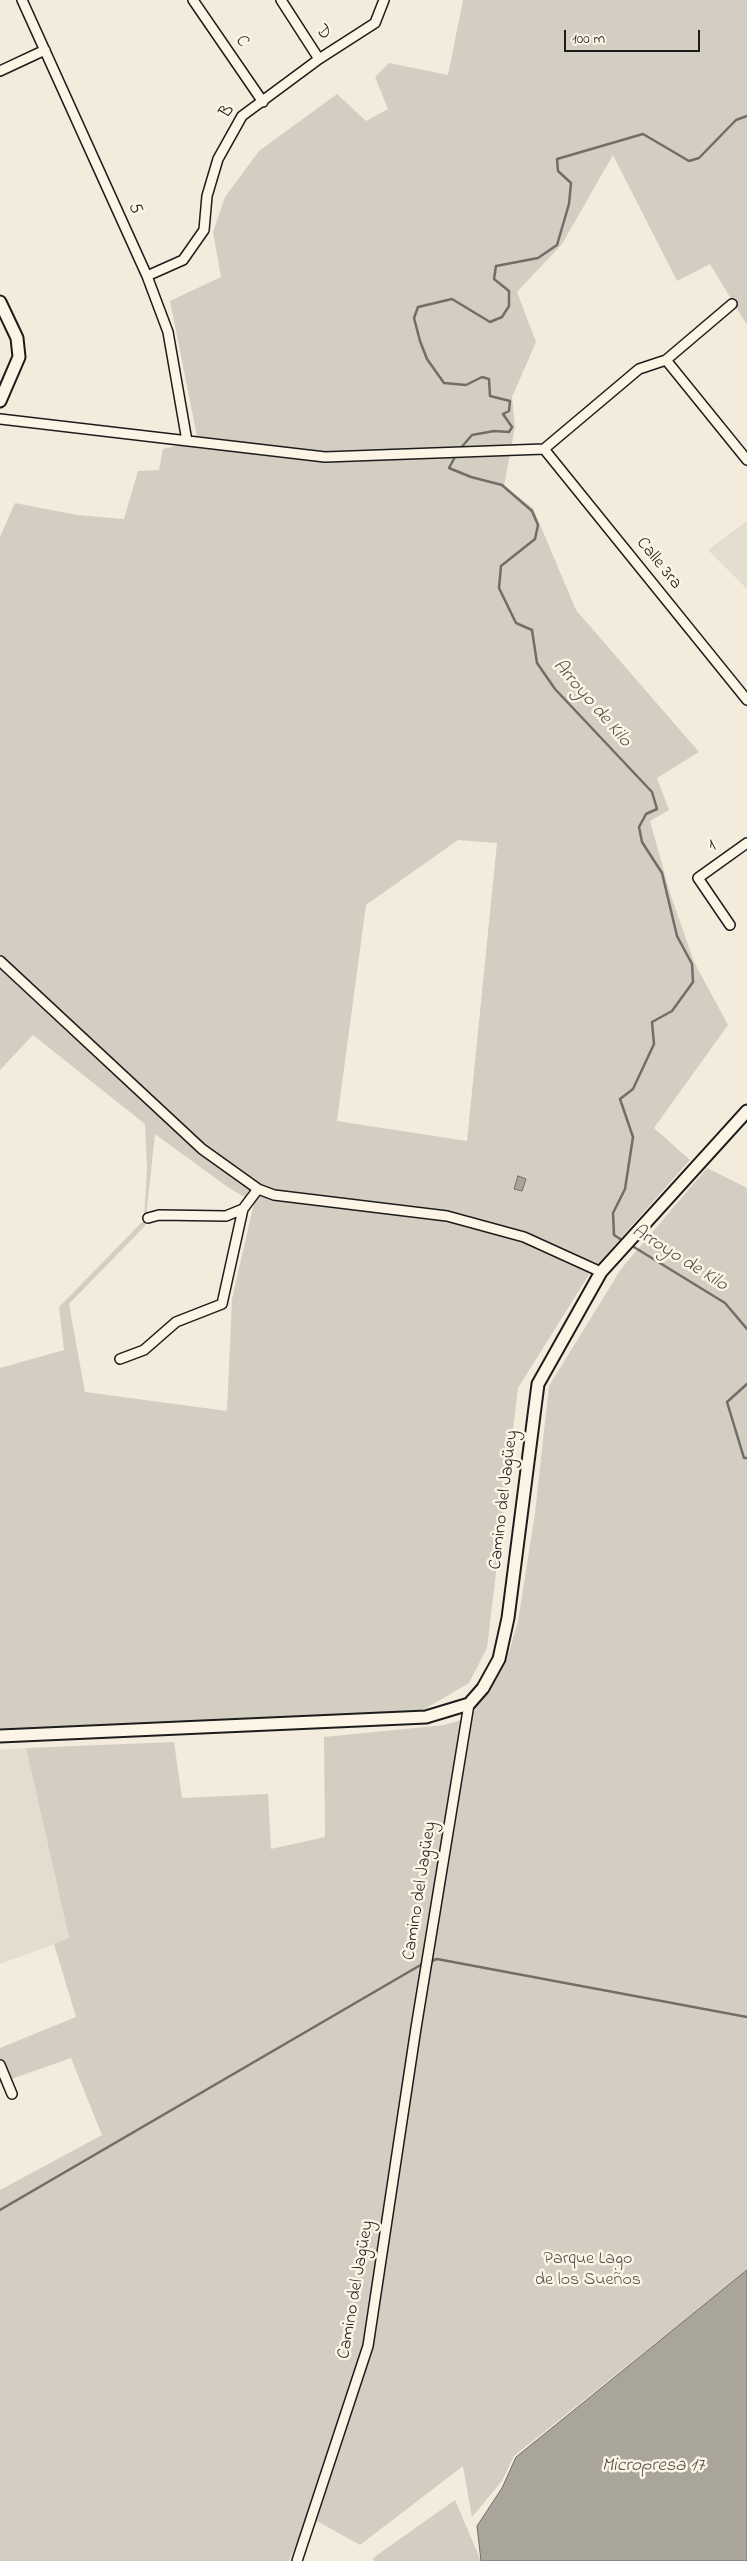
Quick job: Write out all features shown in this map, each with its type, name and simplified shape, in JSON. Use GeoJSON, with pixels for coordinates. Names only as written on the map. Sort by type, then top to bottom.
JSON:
{"type":"FeatureCollection","features":[{"type":"Feature","properties":{"kind":"street","name":"5"},"geometry":{"type":"LineString","coordinates":[[22,0],[147,276],[168,332],[187,440]]}},
{"type":"Feature","properties":{"kind":"street","name":"C"},"geometry":{"type":"LineString","coordinates":[[193,0],[262,102]]}},
{"type":"Feature","properties":{"kind":"street","name":"D"},"geometry":{"type":"LineString","coordinates":[[281,0],[319,59]]}},
{"type":"Feature","properties":{"kind":"street","name":"B"},"geometry":{"type":"LineString","coordinates":[[147,276],[183,260],[204,230],[207,196],[218,159],[242,116],[319,59],[374,23],[384,0]]}},
{"type":"Feature","properties":{"kind":"street"},"geometry":{"type":"LineString","coordinates":[[0,71],[45,50]]}},
{"type":"Feature","properties":{"kind":"street"},"geometry":{"type":"LineString","coordinates":[[0,302],[17,338],[19,356],[0,401]]}},
{"type":"Feature","properties":{"kind":"street"},"geometry":{"type":"LineString","coordinates":[[0,419],[325,457],[544,449],[639,369],[666,360],[732,304]]}},
{"type":"Feature","properties":{"kind":"street"},"geometry":{"type":"LineString","coordinates":[[666,360],[747,460]]}},
{"type":"Feature","properties":{"kind":"street","name":"Calle 3ra"},"geometry":{"type":"LineString","coordinates":[[544,449],[747,700]]}},
{"type":"Feature","properties":{"kind":"street","name":"1"},"geometry":{"type":"LineString","coordinates":[[730,925],[698,878],[747,843]]}},
{"type":"Feature","properties":{"kind":"street"},"geometry":{"type":"LineString","coordinates":[[0,961],[202,1149],[258,1189],[274,1195],[447,1216],[524,1237],[601,1272]]}},
{"type":"Feature","properties":{"kind":"street","name":"Camino del Jagüey"},"geometry":{"type":"LineString","coordinates":[[297,2561],[368,2346],[416,2028],[469,1704],[483,1688],[499,1659],[508,1618],[538,1384],[601,1272],[747,1110]]}},
{"type":"Feature","properties":{"kind":"street"},"geometry":{"type":"LineString","coordinates":[[120,1359],[144,1350],[176,1322],[222,1304],[243,1209],[258,1189]]}},
{"type":"Feature","properties":{"kind":"street"},"geometry":{"type":"LineString","coordinates":[[148,1218],[159,1215],[226,1216],[243,1209]]}},
{"type":"Feature","properties":{"kind":"street"},"geometry":{"type":"LineString","coordinates":[[0,1736],[426,1717],[469,1704]]}},
{"type":"Feature","properties":{"kind":"street"},"geometry":{"type":"LineString","coordinates":[[0,2065],[12,2094]]}},
{"type":"Feature","properties":{"kind":"shaded area"},"geometry":{"type":"Polygon","coordinates":[[[747,521],[747,589],[708,550],[747,521]]]}},
{"type":"Feature","properties":{"kind":"shaded area"},"geometry":{"type":"Polygon","coordinates":[[[26,1748],[69,1939],[0,1964],[0,1750],[26,1748]]]}},
{"type":"Feature","properties":{"kind":"green space"},"geometry":{"type":"Polygon","coordinates":[[[463,0],[747,0],[747,325],[710,264],[677,281],[613,155],[562,244],[517,292],[536,342],[512,397],[515,427],[504,486],[533,508],[576,610],[699,752],[657,778],[669,810],[650,821],[670,893],[694,962],[728,1025],[654,1128],[690,1160],[590,1273],[518,1388],[487,1648],[469,1683],[418,1713],[290,1716],[0,1731],[0,1368],[64,1350],[59,1307],[144,1220],[147,1169],[145,1124],[33,1035],[0,1070],[0,537],[15,503],[77,515],[124,519],[138,471],[159,470],[163,449],[198,441],[170,301],[221,277],[213,232],[225,197],[259,151],[337,94],[366,121],[388,109],[375,77],[389,63],[448,75],[463,0]],[[458,840],[366,905],[337,1121],[467,1141],[497,843],[458,840]],[[155,1134],[145,1226],[69,1304],[85,1392],[227,1411],[232,1299],[254,1203],[229,1188],[155,1134]]]}},
{"type":"Feature","properties":{"kind":"green space","name":"Parque Lago de los Sueños"},"geometry":{"type":"Polygon","coordinates":[[[707,1168],[747,1188],[747,2270],[514,2456],[502,2481],[472,2517],[463,2466],[360,2545],[308,2516],[289,2561],[0,2561],[0,2190],[102,2135],[71,2058],[0,2083],[0,2048],[76,2017],[54,1944],[69,1938],[26,1748],[174,1742],[182,1798],[268,1794],[271,1849],[325,1837],[324,1737],[445,1725],[470,1717],[506,1662],[518,1621],[535,1513],[549,1386],[621,1269],[707,1168]]]}},
{"type":"Feature","properties":{"kind":"green space"},"geometry":{"type":"Polygon","coordinates":[[[455,2500],[481,2561],[374,2561],[373,2558],[455,2500]]]}},
{"type":"Feature","properties":{"kind":"water"},"geometry":{"type":"Polygon","coordinates":[[[518,1176],[526,1179],[522,1191],[514,1189],[518,1176]]]}},
{"type":"Feature","properties":{"kind":"water","name":"Micropresa 17"},"geometry":{"type":"Polygon","coordinates":[[[747,2270],[747,2561],[481,2561],[477,2526],[502,2488],[516,2457],[747,2270]]]}},
{"type":"Feature","properties":{"kind":"waterway","name":"Arroyo de Kilo"},"geometry":{"type":"LineString","coordinates":[[459,450],[472,435],[494,431],[509,432],[512,427],[503,414],[509,411],[510,401],[490,396],[489,379],[482,377],[466,385],[444,383],[427,359],[420,341],[414,318],[418,307],[452,299],[490,322],[502,317],[509,306],[509,291],[494,279],[496,266],[538,258],[557,245],[569,204],[571,183],[558,171],[557,159],[643,134],[689,161],[699,158],[736,120],[747,116]]}},
{"type":"Feature","properties":{"kind":"waterway","name":"Arroyo de Kilo"},"geometry":{"type":"LineString","coordinates":[[456,455],[449,468],[471,477],[502,485],[532,511],[538,525],[535,539],[501,566],[499,588],[516,623],[532,630],[537,663],[555,689],[652,792],[657,809],[646,814],[639,827],[642,842],[662,873],[677,936],[692,964],[693,982],[672,1011],[652,1022],[654,1044],[633,1089],[620,1099],[633,1137],[625,1189],[613,1213],[614,1235],[625,1242]]}},
{"type":"Feature","properties":{"kind":"waterway","name":"Arroyo de Kilo"},"geometry":{"type":"LineString","coordinates":[[629,1244],[725,1303],[747,1329]]}},
{"type":"Feature","properties":{"kind":"waterway","name":"Arroyo de Kilo"},"geometry":{"type":"LineString","coordinates":[[747,1384],[727,1402],[744,1458],[747,1458]]}},
{"type":"Feature","properties":{"kind":"waterway"},"geometry":{"type":"LineString","coordinates":[[429,1962],[437,1959],[747,2017]]}},
{"type":"Feature","properties":{"kind":"waterway"},"geometry":{"type":"LineString","coordinates":[[0,2210],[424,1963]]}}]}
